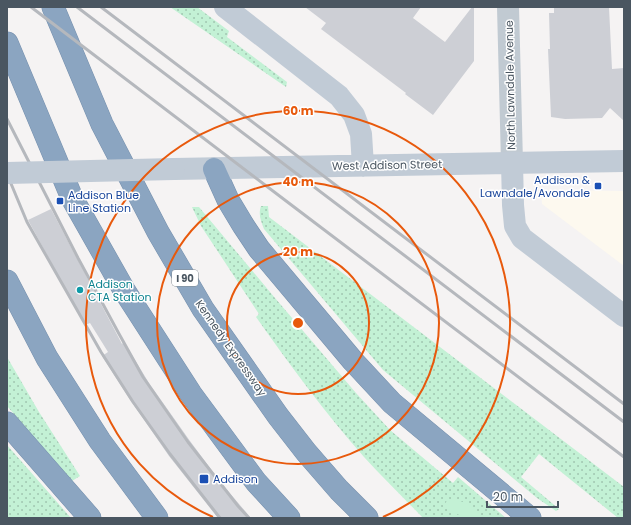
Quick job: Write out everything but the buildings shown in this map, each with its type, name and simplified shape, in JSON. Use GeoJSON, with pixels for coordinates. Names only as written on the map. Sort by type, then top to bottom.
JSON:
{"type":"FeatureCollection","features":[{"type":"Feature","properties":{"kind":"highway","name":"Kennedy Expressway"},"geometry":{"type":"LineString","coordinates":[[53,7],[102,124],[158,232],[203,309],[269,403],[306,452],[339,490],[367,518]]}},
{"type":"Feature","properties":{"kind":"highway"},"geometry":{"type":"LineString","coordinates":[[7,43],[72,198],[124,290],[191,394],[256,482],[288,518]]}},
{"type":"Feature","properties":{"kind":"highway"},"geometry":{"type":"LineString","coordinates":[[214,169],[228,200],[259,249],[353,361],[392,403],[530,518]]}},
{"type":"Feature","properties":{"kind":"highway"},"geometry":{"type":"LineString","coordinates":[[7,281],[48,358],[100,441],[157,518]]}},
{"type":"Feature","properties":{"kind":"highway"},"geometry":{"type":"LineString","coordinates":[[7,423],[90,518]]}},
{"type":"Feature","properties":{"kind":"street"},"geometry":{"type":"LineString","coordinates":[[225,7],[339,96],[354,114],[361,134],[363,166]]}},
{"type":"Feature","properties":{"kind":"street","name":"North Lawndale Avenue"},"geometry":{"type":"LineString","coordinates":[[508,7],[512,163]]}},
{"type":"Feature","properties":{"kind":"street","name":"West Addison Street"},"geometry":{"type":"LineString","coordinates":[[7,173],[624,161]]}},
{"type":"Feature","properties":{"kind":"street"},"geometry":{"type":"LineString","coordinates":[[512,163],[515,226],[522,238],[624,316]]}},
{"type":"Feature","properties":{"kind":"shaded area"},"geometry":{"type":"Polygon","coordinates":[[[541,190],[624,191],[624,266],[542,204],[541,190]]]}},
{"type":"Feature","properties":{"kind":"green space"},"geometry":{"type":"Polygon","coordinates":[[[170,7],[197,7],[229,31],[227,37],[287,82],[286,87],[170,7]]]}},
{"type":"Feature","properties":{"kind":"green space"},"geometry":{"type":"Polygon","coordinates":[[[261,206],[268,206],[269,217],[624,487],[624,518],[618,518],[539,454],[521,477],[559,509],[556,511],[537,498],[383,370],[264,229],[260,215],[261,206]]]}},
{"type":"Feature","properties":{"kind":"green space"},"geometry":{"type":"Polygon","coordinates":[[[192,207],[199,207],[356,393],[390,430],[453,483],[458,477],[506,518],[423,518],[364,457],[335,423],[295,371],[256,317],[259,314],[201,226],[192,207]]]}},
{"type":"Feature","properties":{"kind":"green space"},"geometry":{"type":"Polygon","coordinates":[[[7,357],[39,412],[80,476],[72,481],[7,406],[7,357]]]}},
{"type":"Feature","properties":{"kind":"green space"},"geometry":{"type":"Polygon","coordinates":[[[7,445],[71,518],[7,518],[7,445]]]}},
{"type":"Feature","properties":{"kind":"green space"},"geometry":{"type":"Polygon","coordinates":[[[447,500],[459,501],[468,504],[484,518],[465,518],[444,507],[447,500]]]}},
{"type":"Feature","properties":{"kind":"railway"},"geometry":{"type":"LineString","coordinates":[[31,7],[624,457]]}},
{"type":"Feature","properties":{"kind":"railway"},"geometry":{"type":"LineString","coordinates":[[77,7],[624,422]]}},
{"type":"Feature","properties":{"kind":"railway"},"geometry":{"type":"LineString","coordinates":[[101,7],[624,404]]}},
{"type":"Feature","properties":{"kind":"railway"},"geometry":{"type":"LineString","coordinates":[[7,119],[78,258],[143,377],[188,442],[249,518]]}},
{"type":"Feature","properties":{"kind":"railway"},"geometry":{"type":"LineString","coordinates":[[7,174],[27,222],[101,352],[133,402],[170,454],[220,518]]}},
{"type":"Feature","properties":{"kind":"place","name":"Addison & Lawndale/Avondale"},"geometry":{"type":"Point","coordinates":[598,186]}},
{"type":"Feature","properties":{"kind":"place","name":"Addison Blue Line Station"},"geometry":{"type":"Point","coordinates":[60,201]}},
{"type":"Feature","properties":{"kind":"place","name":"Addison CTA Station"},"geometry":{"type":"Point","coordinates":[80,290]}},
{"type":"Feature","properties":{"kind":"place","name":"Addison"},"geometry":{"type":"Point","coordinates":[204,479]}}]}
